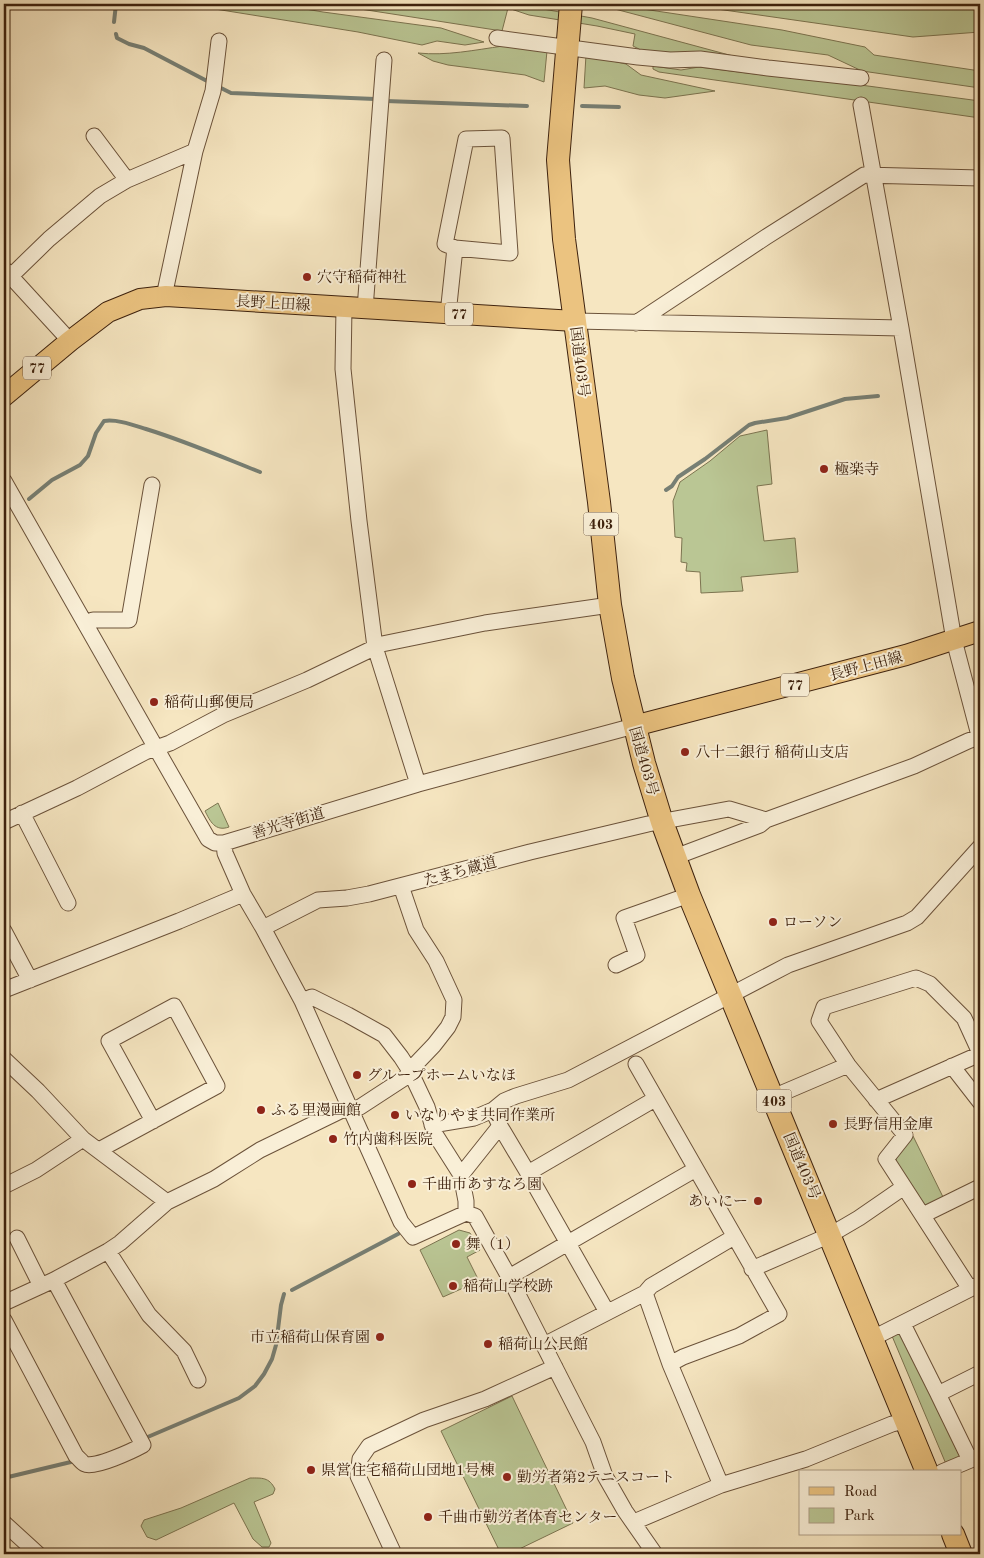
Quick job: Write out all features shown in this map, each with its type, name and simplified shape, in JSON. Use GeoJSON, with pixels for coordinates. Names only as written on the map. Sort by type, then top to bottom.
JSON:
{"type":"FeatureCollection","features":[{"type":"Feature","properties":{"kind":"highway","name":"国道403号"},"geometry":{"type":"LineString","coordinates":[[571,4],[558,160],[564,239],[610,605],[634,726],[662,822],[689,894],[926,1470]]}},
{"type":"Feature","properties":{"kind":"highway"},"geometry":{"type":"LineString","coordinates":[[954,1536],[961,1554]]}},
{"type":"Feature","properties":{"kind":"main road","name":"長野上田線"},"geometry":{"type":"LineString","coordinates":[[4,396],[100,317],[140,299],[166,296],[575,321]]}},
{"type":"Feature","properties":{"kind":"main road","name":"長野上田線"},"geometry":{"type":"LineString","coordinates":[[634,726],[906,656],[980,631]]}},
{"type":"Feature","properties":{"kind":"street"},"geometry":{"type":"LineString","coordinates":[[497,38],[638,57],[670,60],[700,59],[860,78]]}},
{"type":"Feature","properties":{"kind":"street"},"geometry":{"type":"LineString","coordinates":[[166,296],[166,287],[194,151],[213,91],[219,41]]}},
{"type":"Feature","properties":{"kind":"street"},"geometry":{"type":"LineString","coordinates":[[365,308],[384,60]]}},
{"type":"Feature","properties":{"kind":"street"},"geometry":{"type":"LineString","coordinates":[[675,857],[760,825],[766,820],[914,766],[968,741],[980,738],[954,640],[861,105]]}},
{"type":"Feature","properties":{"kind":"street"},"geometry":{"type":"LineString","coordinates":[[94,136],[127,180]]}},
{"type":"Feature","properties":{"kind":"street"},"geometry":{"type":"LineString","coordinates":[[502,138],[510,252],[455,248],[445,244],[466,139],[502,138]]}},
{"type":"Feature","properties":{"kind":"street"},"geometry":{"type":"LineString","coordinates":[[70,341],[7,273],[100,196],[127,180],[194,151]]}},
{"type":"Feature","properties":{"kind":"street"},"geometry":{"type":"LineString","coordinates":[[636,323],[864,175],[980,178]]}},
{"type":"Feature","properties":{"kind":"street"},"geometry":{"type":"LineString","coordinates":[[448,314],[455,248]]}},
{"type":"Feature","properties":{"kind":"street"},"geometry":{"type":"LineString","coordinates":[[344,307],[343,369],[375,647],[418,784]]}},
{"type":"Feature","properties":{"kind":"street"},"geometry":{"type":"LineString","coordinates":[[575,321],[901,328]]}},
{"type":"Feature","properties":{"kind":"street"},"geometry":{"type":"LineString","coordinates":[[4,481],[208,839],[215,843],[224,843],[225,853],[242,894],[263,928],[302,1001],[401,1222],[413,1237],[466,1213],[475,1216],[509,1277],[593,1442],[605,1476],[655,1554]]}},
{"type":"Feature","properties":{"kind":"street"},"geometry":{"type":"LineString","coordinates":[[85,624],[93,620],[129,620],[152,485]]}},
{"type":"Feature","properties":{"kind":"street"},"geometry":{"type":"LineString","coordinates":[[4,822],[76,788],[145,752],[170,744],[223,715],[307,680],[382,644],[485,622],[610,605]]}},
{"type":"Feature","properties":{"kind":"street","name":"善光寺街道"},"geometry":{"type":"LineString","coordinates":[[224,843],[418,784],[634,726]]}},
{"type":"Feature","properties":{"kind":"street","name":"たまち蔵道"},"geometry":{"type":"LineString","coordinates":[[263,928],[318,900],[347,898],[401,886],[628,828],[729,809],[766,820]]}},
{"type":"Feature","properties":{"kind":"street"},"geometry":{"type":"LineString","coordinates":[[22,813],[68,903]]}},
{"type":"Feature","properties":{"kind":"street"},"geometry":{"type":"LineString","coordinates":[[432,1125],[474,1118],[493,1110],[504,1101],[516,1096],[568,1080],[788,965],[907,923],[917,917],[980,847]]}},
{"type":"Feature","properties":{"kind":"street"},"geometry":{"type":"LineString","coordinates":[[4,1303],[48,1283],[108,1251],[120,1243],[167,1202],[214,1180],[260,1150],[340,1111],[360,1107],[406,1077],[448,1027],[453,1017],[454,1000],[436,961],[416,930],[401,886]]}},
{"type":"Feature","properties":{"kind":"street"},"geometry":{"type":"LineString","coordinates":[[4,990],[242,894]]}},
{"type":"Feature","properties":{"kind":"street"},"geometry":{"type":"LineString","coordinates":[[616,965],[637,955],[624,918],[689,894]]}},
{"type":"Feature","properties":{"kind":"street"},"geometry":{"type":"LineString","coordinates":[[4,931],[30,980]]}},
{"type":"Feature","properties":{"kind":"street"},"geometry":{"type":"LineString","coordinates":[[872,1339],[975,1287],[923,1215],[886,1159],[905,1135],[876,1100],[848,1065],[819,1021],[824,1007],[916,978],[930,984],[964,1018],[980,1054],[876,1100]]}},
{"type":"Feature","properties":{"kind":"street"},"geometry":{"type":"LineString","coordinates":[[302,1001],[312,997],[384,1035],[410,1071],[427,1107],[435,1134],[461,1175],[466,1201],[466,1213]]}},
{"type":"Feature","properties":{"kind":"street"},"geometry":{"type":"LineString","coordinates":[[99,1150],[153,1121],[217,1086],[174,1006],[109,1041],[153,1121]]}},
{"type":"Feature","properties":{"kind":"street"},"geometry":{"type":"LineString","coordinates":[[4,1059],[84,1139],[167,1202]]}},
{"type":"Feature","properties":{"kind":"street"},"geometry":{"type":"LineString","coordinates":[[636,1064],[779,1314],[739,1336],[683,1356],[670,1364]]}},
{"type":"Feature","properties":{"kind":"street"},"geometry":{"type":"LineString","coordinates":[[773,1098],[848,1065]]}},
{"type":"Feature","properties":{"kind":"street"},"geometry":{"type":"LineString","coordinates":[[952,1066],[980,1102]]}},
{"type":"Feature","properties":{"kind":"street"},"geometry":{"type":"LineString","coordinates":[[528,1173],[655,1099]]}},
{"type":"Feature","properties":{"kind":"street"},"geometry":{"type":"LineString","coordinates":[[493,1110],[500,1126],[607,1312]]}},
{"type":"Feature","properties":{"kind":"street"},"geometry":{"type":"LineString","coordinates":[[461,1175],[500,1126]]}},
{"type":"Feature","properties":{"kind":"street"},"geometry":{"type":"LineString","coordinates":[[4,1186],[36,1170],[84,1139]]}},
{"type":"Feature","properties":{"kind":"street"},"geometry":{"type":"LineString","coordinates":[[509,1277],[696,1169]]}},
{"type":"Feature","properties":{"kind":"street"},"geometry":{"type":"LineString","coordinates":[[752,1269],[830,1235],[859,1218],[904,1187]]}},
{"type":"Feature","properties":{"kind":"street"},"geometry":{"type":"LineString","coordinates":[[923,1215],[980,1187]]}},
{"type":"Feature","properties":{"kind":"street"},"geometry":{"type":"LineString","coordinates":[[4,1320],[80,1460],[88,1465],[102,1462],[126,1454],[143,1445],[48,1283],[17,1238]]}},
{"type":"Feature","properties":{"kind":"street"},"geometry":{"type":"LineString","coordinates":[[544,1345],[645,1293],[651,1286],[734,1238]]}},
{"type":"Feature","properties":{"kind":"street"},"geometry":{"type":"LineString","coordinates":[[108,1251],[149,1315],[184,1351],[198,1380]]}},
{"type":"Feature","properties":{"kind":"street"},"geometry":{"type":"LineString","coordinates":[[645,1293],[670,1364],[721,1486]]}},
{"type":"Feature","properties":{"kind":"street"},"geometry":{"type":"LineString","coordinates":[[903,1324],[938,1394],[975,1458],[947,1470]]}},
{"type":"Feature","properties":{"kind":"street"},"geometry":{"type":"LineString","coordinates":[[394,1554],[358,1476],[360,1459],[369,1446],[424,1420],[485,1400],[554,1367]]}},
{"type":"Feature","properties":{"kind":"street"},"geometry":{"type":"LineString","coordinates":[[938,1394],[980,1373]]}},
{"type":"Feature","properties":{"kind":"street"},"geometry":{"type":"LineString","coordinates":[[634,1522],[721,1486],[806,1459],[892,1424],[906,1421]]}},
{"type":"Feature","properties":{"kind":"street"},"geometry":{"type":"LineString","coordinates":[[4,1523],[38,1554]]}},
{"type":"Feature","properties":{"kind":"green space"},"geometry":{"type":"Polygon","coordinates":[[[184,4],[276,4],[441,28],[484,42],[465,45],[437,41],[422,45],[358,32],[184,4]]]}},
{"type":"Feature","properties":{"kind":"green space"},"geometry":{"type":"Polygon","coordinates":[[[328,4],[464,4],[507,8],[506,5],[527,6],[592,18],[744,59],[643,51],[633,46],[635,34],[529,15],[508,8],[502,31],[328,4]]]}},
{"type":"Feature","properties":{"kind":"green space"},"geometry":{"type":"Polygon","coordinates":[[[610,4],[782,30],[865,47],[874,55],[980,71],[980,88],[862,71],[828,55],[751,45],[611,8],[610,4]]]}},
{"type":"Feature","properties":{"kind":"green space"},"geometry":{"type":"Polygon","coordinates":[[[682,4],[980,4],[980,32],[913,37],[682,4]]]}},
{"type":"Feature","properties":{"kind":"green space"},"geometry":{"type":"Polygon","coordinates":[[[503,46],[547,51],[544,82],[525,75],[448,65],[433,61],[418,53],[450,53],[503,46]]]}},
{"type":"Feature","properties":{"kind":"green space"},"geometry":{"type":"Polygon","coordinates":[[[586,55],[626,64],[641,75],[715,91],[665,98],[639,95],[605,86],[584,88],[586,55]]]}},
{"type":"Feature","properties":{"kind":"green space"},"geometry":{"type":"Polygon","coordinates":[[[653,66],[681,70],[699,67],[853,84],[980,101],[980,118],[659,72],[653,69],[653,66]]]}},
{"type":"Feature","properties":{"kind":"green space"},"geometry":{"type":"Polygon","coordinates":[[[767,430],[772,484],[757,486],[764,541],[795,538],[798,572],[741,577],[743,591],[701,593],[700,572],[686,571],[687,563],[681,562],[682,538],[675,537],[673,501],[680,482],[710,461],[740,436],[767,430]]]}},
{"type":"Feature","properties":{"kind":"green space"},"geometry":{"type":"Polygon","coordinates":[[[218,803],[229,827],[220,828],[214,825],[205,811],[218,803]]]}},
{"type":"Feature","properties":{"kind":"green space"},"geometry":{"type":"Polygon","coordinates":[[[913,1136],[944,1199],[928,1207],[924,1205],[896,1161],[897,1153],[913,1136]]]}},
{"type":"Feature","properties":{"kind":"green space"},"geometry":{"type":"Polygon","coordinates":[[[459,1230],[470,1233],[480,1250],[467,1257],[479,1281],[443,1297],[420,1250],[459,1230]]]}},
{"type":"Feature","properties":{"kind":"green space"},"geometry":{"type":"Polygon","coordinates":[[[899,1332],[961,1455],[960,1458],[946,1464],[892,1336],[899,1332]]]}},
{"type":"Feature","properties":{"kind":"green space","name":"勤労者第2テニスコート"},"geometry":{"type":"Polygon","coordinates":[[[512,1396],[573,1523],[509,1554],[501,1554],[441,1431],[512,1396]]]}},
{"type":"Feature","properties":{"kind":"green space"},"geometry":{"type":"Polygon","coordinates":[[[250,1478],[268,1480],[275,1489],[273,1494],[254,1502],[271,1543],[269,1547],[262,1547],[253,1539],[234,1503],[156,1540],[147,1537],[141,1526],[144,1520],[181,1508],[250,1478]]]}},
{"type":"Feature","properties":{"kind":"waterway"},"geometry":{"type":"LineString","coordinates":[[114,22],[116,4]]}},
{"type":"Feature","properties":{"kind":"waterway"},"geometry":{"type":"LineString","coordinates":[[116,34],[117,38],[144,48],[207,81]]}},
{"type":"Feature","properties":{"kind":"waterway"},"geometry":{"type":"LineString","coordinates":[[221,88],[231,93],[375,99]]}},
{"type":"Feature","properties":{"kind":"waterway"},"geometry":{"type":"LineString","coordinates":[[386,101],[527,106]]}},
{"type":"Feature","properties":{"kind":"waterway"},"geometry":{"type":"LineString","coordinates":[[582,106],[619,107]]}},
{"type":"Feature","properties":{"kind":"waterway"},"geometry":{"type":"LineString","coordinates":[[666,490],[672,486],[678,477],[749,425],[787,418],[845,399],[878,396]]}},
{"type":"Feature","properties":{"kind":"waterway"},"geometry":{"type":"LineString","coordinates":[[29,499],[52,480],[80,465],[88,456],[96,433],[104,421],[125,423],[161,434],[260,472]]}},
{"type":"Feature","properties":{"kind":"waterway"},"geometry":{"type":"LineString","coordinates":[[292,1290],[398,1234]]}},
{"type":"Feature","properties":{"kind":"waterway"},"geometry":{"type":"LineString","coordinates":[[143,1439],[239,1398],[255,1386],[272,1359],[284,1294]]}},
{"type":"Feature","properties":{"kind":"waterway"},"geometry":{"type":"LineString","coordinates":[[4,1478],[75,1461]]}},
{"type":"Feature","properties":{"kind":"place","name":"穴守稲荷神社"},"geometry":{"type":"Point","coordinates":[307,277]}},
{"type":"Feature","properties":{"kind":"place","name":"極楽寺"},"geometry":{"type":"Point","coordinates":[824,469]}},
{"type":"Feature","properties":{"kind":"place","name":"稲荷山郵便局"},"geometry":{"type":"Point","coordinates":[154,702]}},
{"type":"Feature","properties":{"kind":"place","name":"八十二銀行 稲荷山支店"},"geometry":{"type":"Point","coordinates":[685,752]}},
{"type":"Feature","properties":{"kind":"place","name":"ローソン"},"geometry":{"type":"Point","coordinates":[773,922]}},
{"type":"Feature","properties":{"kind":"place","name":"グループホームいなほ"},"geometry":{"type":"Point","coordinates":[357,1075]}},
{"type":"Feature","properties":{"kind":"place","name":"ふる里漫画館"},"geometry":{"type":"Point","coordinates":[261,1110]}},
{"type":"Feature","properties":{"kind":"place","name":"いなりやま共同作業所"},"geometry":{"type":"Point","coordinates":[395,1115]}},
{"type":"Feature","properties":{"kind":"place","name":"長野信用金庫"},"geometry":{"type":"Point","coordinates":[833,1124]}},
{"type":"Feature","properties":{"kind":"place","name":"竹内歯科医院"},"geometry":{"type":"Point","coordinates":[333,1139]}},
{"type":"Feature","properties":{"kind":"place","name":"千曲市あすなろ園"},"geometry":{"type":"Point","coordinates":[412,1184]}},
{"type":"Feature","properties":{"kind":"place","name":"あいにー"},"geometry":{"type":"Point","coordinates":[758,1201]}},
{"type":"Feature","properties":{"kind":"place","name":"舞（1）"},"geometry":{"type":"Point","coordinates":[456,1244]}},
{"type":"Feature","properties":{"kind":"place","name":"稲荷山学校跡"},"geometry":{"type":"Point","coordinates":[453,1286]}},
{"type":"Feature","properties":{"kind":"place","name":"市立稲荷山保育園"},"geometry":{"type":"Point","coordinates":[380,1337]}},
{"type":"Feature","properties":{"kind":"place","name":"稲荷山公民館"},"geometry":{"type":"Point","coordinates":[488,1344]}},
{"type":"Feature","properties":{"kind":"place","name":"県営住宅稲荷山団地1号棟"},"geometry":{"type":"Point","coordinates":[311,1470]}},
{"type":"Feature","properties":{"kind":"place","name":"勤労者第2テニスコート"},"geometry":{"type":"Point","coordinates":[507,1477]}},
{"type":"Feature","properties":{"kind":"place","name":"千曲市勤労者体育センター"},"geometry":{"type":"Point","coordinates":[428,1517]}}]}
